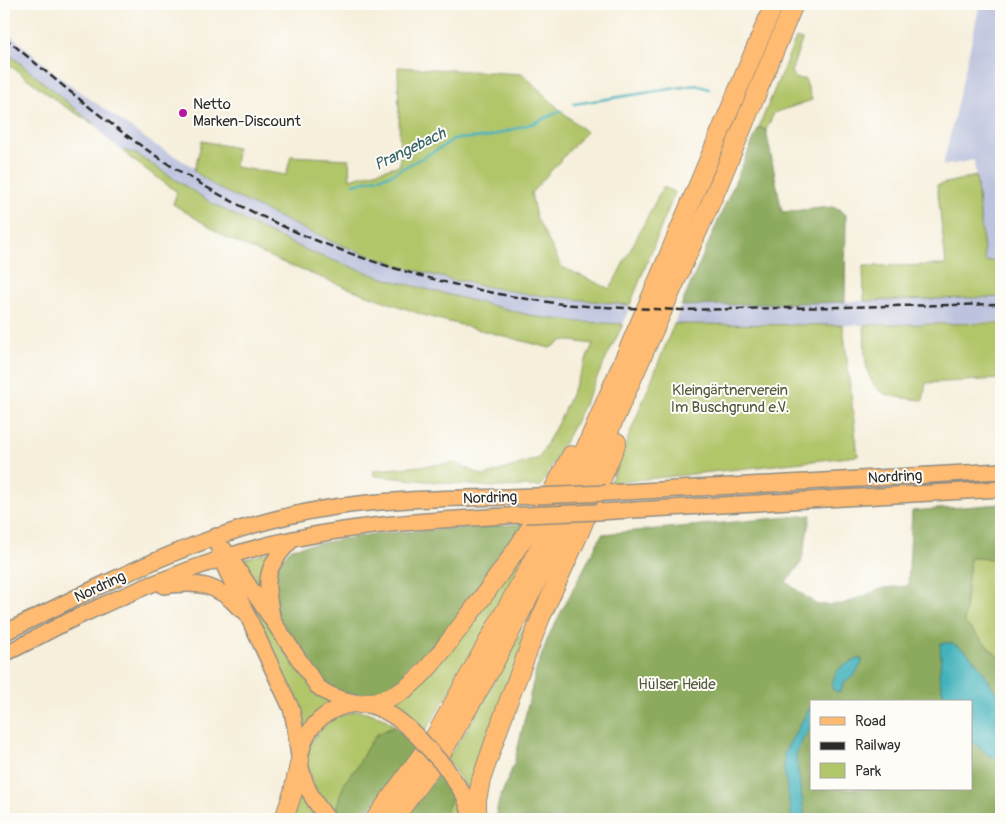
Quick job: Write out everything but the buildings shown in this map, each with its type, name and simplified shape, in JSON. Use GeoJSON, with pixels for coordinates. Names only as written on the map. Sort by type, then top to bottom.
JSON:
{"type":"FeatureCollection","features":[{"type":"Feature","properties":{"kind":"highway"},"geometry":{"type":"LineString","coordinates":[[375,819],[434,738],[556,516],[656,285],[774,4]]}},
{"type":"Feature","properties":{"kind":"highway"},"geometry":{"type":"LineString","coordinates":[[394,819],[443,751],[530,598],[568,522],[723,175],[794,4]]}},
{"type":"Feature","properties":{"kind":"highway"},"geometry":{"type":"LineString","coordinates":[[359,704],[384,701],[405,689],[424,672],[440,653],[488,589],[524,536],[564,469],[627,337],[656,285]]}},
{"type":"Feature","properties":{"kind":"highway"},"geometry":{"type":"LineString","coordinates":[[477,819],[477,800],[481,780],[507,704],[541,617],[579,534],[640,384],[665,305]]}},
{"type":"Feature","properties":{"kind":"highway"},"geometry":{"type":"LineString","coordinates":[[284,819],[293,792],[300,760]]}},
{"type":"Feature","properties":{"kind":"main road","name":"Nordring"},"geometry":{"type":"LineString","coordinates":[[4,633],[94,588],[216,536],[275,518],[335,506],[400,501],[606,493],[1001,471]]}},
{"type":"Feature","properties":{"kind":"main road","name":"Nordring"},"geometry":{"type":"LineString","coordinates":[[4,654],[74,618],[140,589],[225,558],[292,540],[394,523],[1001,490]]}},
{"type":"Feature","properties":{"kind":"main road"},"geometry":{"type":"LineString","coordinates":[[216,536],[247,618],[291,708],[304,779],[328,819]]}},
{"type":"Feature","properties":{"kind":"main road"},"geometry":{"type":"LineString","coordinates":[[273,623],[268,590],[269,572],[274,561],[292,540]]}},
{"type":"Feature","properties":{"kind":"main road"},"geometry":{"type":"LineString","coordinates":[[225,558],[317,686],[334,697],[382,710],[404,724],[446,768],[464,795],[472,819]]}},
{"type":"Feature","properties":{"kind":"main road"},"geometry":{"type":"LineString","coordinates":[[140,589],[181,583],[206,585],[227,596],[247,618]]}},
{"type":"Feature","properties":{"kind":"main road"},"geometry":{"type":"LineString","coordinates":[[300,760],[308,733],[318,720],[337,708],[359,704]]}},
{"type":"Feature","properties":{"kind":"shaded area"},"geometry":{"type":"Polygon","coordinates":[[[980,4],[1001,4],[1001,261],[985,262],[974,160],[943,166],[980,4]]]}},
{"type":"Feature","properties":{"kind":"shaded area"},"geometry":{"type":"Polygon","coordinates":[[[4,30],[66,82],[152,143],[195,168],[194,172],[218,188],[267,212],[330,241],[385,261],[388,260],[396,265],[456,281],[468,281],[472,284],[528,294],[630,305],[623,324],[537,317],[386,279],[315,254],[265,231],[213,204],[136,154],[122,150],[106,138],[95,125],[4,51],[4,30]]]}},
{"type":"Feature","properties":{"kind":"shaded area"},"geometry":{"type":"Polygon","coordinates":[[[1001,297],[1001,322],[864,325],[674,324],[681,306],[1001,297]]]}},
{"type":"Feature","properties":{"kind":"green space"},"geometry":{"type":"Polygon","coordinates":[[[796,38],[802,40],[791,72],[796,79],[805,79],[812,100],[774,113],[766,130],[759,127],[796,38]]]}},
{"type":"Feature","properties":{"kind":"green space"},"geometry":{"type":"Polygon","coordinates":[[[4,50],[95,125],[61,104],[4,61],[4,50]]]}},
{"type":"Feature","properties":{"kind":"green space"},"geometry":{"type":"Polygon","coordinates":[[[398,67],[523,74],[586,132],[531,193],[536,217],[562,267],[610,289],[663,187],[675,192],[630,305],[528,294],[472,284],[468,281],[456,281],[396,265],[388,260],[385,261],[314,234],[218,188],[194,171],[202,141],[237,148],[235,167],[286,175],[291,156],[349,159],[350,179],[400,165],[398,67]]]}},
{"type":"Feature","properties":{"kind":"green space"},"geometry":{"type":"Polygon","coordinates":[[[759,127],[766,130],[782,212],[831,207],[840,209],[846,215],[845,302],[681,306],[759,127]]]}},
{"type":"Feature","properties":{"kind":"green space"},"geometry":{"type":"Polygon","coordinates":[[[122,150],[136,154],[213,204],[265,231],[315,254],[386,279],[537,317],[623,324],[575,423],[541,486],[491,487],[374,476],[374,470],[455,463],[484,476],[539,458],[561,417],[593,344],[564,340],[550,348],[426,316],[286,264],[227,238],[173,204],[177,192],[122,150]]]}},
{"type":"Feature","properties":{"kind":"green space"},"geometry":{"type":"Polygon","coordinates":[[[976,176],[985,261],[1001,261],[1001,297],[864,301],[863,266],[946,265],[937,185],[976,176]]]}},
{"type":"Feature","properties":{"kind":"green space"},"geometry":{"type":"Polygon","coordinates":[[[1001,323],[1001,379],[926,383],[923,400],[888,395],[879,390],[869,375],[865,355],[864,325],[1001,323]]]}},
{"type":"Feature","properties":{"kind":"green space","name":"Kleingärtnerverein Im Buschgrund e.V."},"geometry":{"type":"Polygon","coordinates":[[[674,324],[843,325],[858,456],[610,483],[674,324]]]}},
{"type":"Feature","properties":{"kind":"green space","name":"Hülser Heide"},"geometry":{"type":"Polygon","coordinates":[[[1001,504],[999,559],[970,558],[964,622],[1001,660],[1001,819],[495,819],[499,800],[514,764],[536,670],[549,635],[602,534],[811,515],[801,563],[786,582],[817,605],[843,604],[883,588],[908,586],[912,511],[1001,504]]]}},
{"type":"Feature","properties":{"kind":"green space"},"geometry":{"type":"Polygon","coordinates":[[[542,522],[462,673],[424,733],[383,706],[542,522]]]}},
{"type":"Feature","properties":{"kind":"green space"},"geometry":{"type":"Polygon","coordinates":[[[524,524],[481,592],[402,686],[357,700],[334,691],[315,672],[281,622],[272,601],[272,571],[291,548],[373,534],[524,524]]]}},
{"type":"Feature","properties":{"kind":"green space"},"geometry":{"type":"Polygon","coordinates":[[[1001,534],[1001,660],[964,622],[970,558],[999,559],[1001,534]]]}},
{"type":"Feature","properties":{"kind":"green space"},"geometry":{"type":"Polygon","coordinates":[[[273,551],[265,600],[238,561],[273,551]]]}},
{"type":"Feature","properties":{"kind":"green space"},"geometry":{"type":"Polygon","coordinates":[[[228,564],[336,703],[302,731],[228,564]]]}},
{"type":"Feature","properties":{"kind":"green space"},"geometry":{"type":"Polygon","coordinates":[[[543,593],[473,797],[447,759],[469,726],[543,593]]]}},
{"type":"Feature","properties":{"kind":"green space"},"geometry":{"type":"Polygon","coordinates":[[[360,710],[382,717],[395,726],[376,735],[357,767],[345,782],[335,813],[335,819],[321,803],[306,767],[309,744],[329,718],[360,710]]]}},
{"type":"Feature","properties":{"kind":"green space"},"geometry":{"type":"Polygon","coordinates":[[[395,726],[416,747],[362,819],[336,819],[335,813],[345,782],[357,767],[376,735],[395,726]]]}},
{"type":"Feature","properties":{"kind":"green space"},"geometry":{"type":"Polygon","coordinates":[[[439,773],[455,791],[443,819],[405,819],[439,773]]]}},
{"type":"Feature","properties":{"kind":"green space"},"geometry":{"type":"Polygon","coordinates":[[[299,781],[320,819],[288,819],[299,781]]]}},
{"type":"Feature","properties":{"kind":"green space"},"geometry":{"type":"Polygon","coordinates":[[[455,791],[468,819],[443,819],[455,791]]]}},
{"type":"Feature","properties":{"kind":"water"},"geometry":{"type":"Polygon","coordinates":[[[941,643],[952,643],[967,652],[981,668],[1001,701],[1001,761],[990,756],[972,742],[972,700],[945,700],[939,676],[941,643]]]}},
{"type":"Feature","properties":{"kind":"water"},"geometry":{"type":"Polygon","coordinates":[[[862,659],[862,663],[854,676],[844,683],[840,693],[833,690],[832,683],[835,674],[843,666],[862,659]]]}},
{"type":"Feature","properties":{"kind":"water"},"geometry":{"type":"Polygon","coordinates":[[[810,707],[810,728],[796,756],[805,819],[792,819],[784,770],[784,753],[810,707]]]}},
{"type":"Feature","properties":{"kind":"waterway","name":"Prangebach"},"geometry":{"type":"LineString","coordinates":[[574,104],[696,85],[709,89]]}},
{"type":"Feature","properties":{"kind":"waterway","name":"Prangebach"},"geometry":{"type":"LineString","coordinates":[[354,184],[390,175],[444,146],[453,139],[488,137],[534,123],[561,111]]}},
{"type":"Feature","properties":{"kind":"railway"},"geometry":{"type":"LineString","coordinates":[[4,37],[81,101],[121,131],[162,160],[208,188],[304,236],[354,255],[457,285],[563,304],[680,310],[1001,304]]}},
{"type":"Feature","properties":{"kind":"place","name":"Netto Marken-Discount"},"geometry":{"type":"Point","coordinates":[183,113]}}]}
